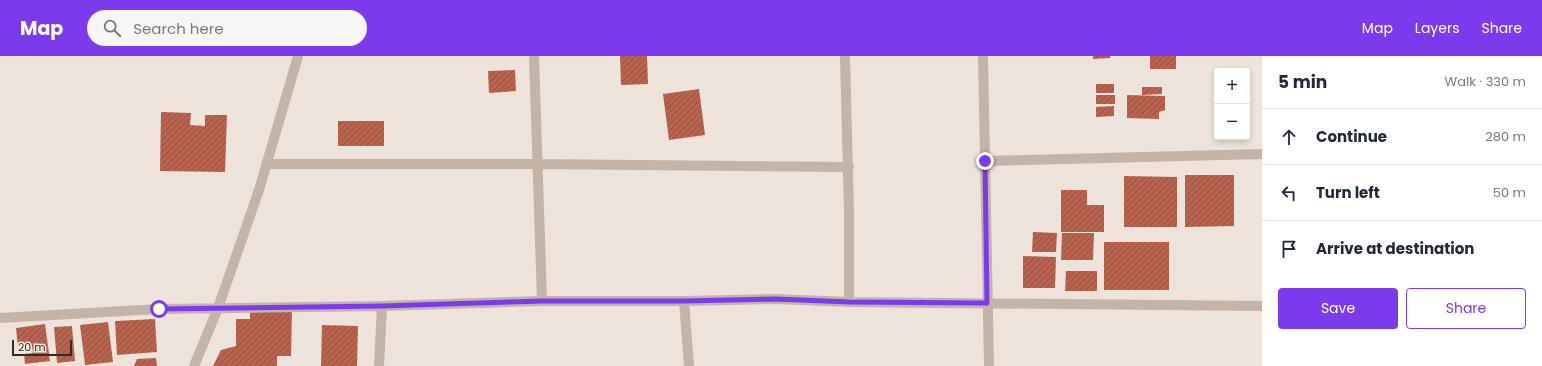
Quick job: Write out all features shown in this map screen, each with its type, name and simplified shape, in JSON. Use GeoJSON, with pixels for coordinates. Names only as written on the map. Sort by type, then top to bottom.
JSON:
{"type":"FeatureCollection","features":[{"type":"Feature","properties":{"kind":"street"},"geometry":{"type":"LineString","coordinates":[[194,366],[218,308],[266,164],[298,56]]}},
{"type":"Feature","properties":{"kind":"street"},"geometry":{"type":"LineString","coordinates":[[534,56],[542,301]]}},
{"type":"Feature","properties":{"kind":"street"},"geometry":{"type":"LineString","coordinates":[[845,56],[849,167],[849,302]]}},
{"type":"Feature","properties":{"kind":"street"},"geometry":{"type":"LineString","coordinates":[[983,56],[989,366]]}},
{"type":"Feature","properties":{"kind":"street"},"geometry":{"type":"LineString","coordinates":[[985,161],[1262,154]]}},
{"type":"Feature","properties":{"kind":"street"},"geometry":{"type":"LineString","coordinates":[[266,164],[538,164],[849,167]]}},
{"type":"Feature","properties":{"kind":"street"},"geometry":{"type":"LineString","coordinates":[[0,318],[159,309],[382,306],[542,301],[684,301],[776,299],[849,302],[1262,306]]}},
{"type":"Feature","properties":{"kind":"street"},"geometry":{"type":"LineString","coordinates":[[684,301],[689,366]]}},
{"type":"Feature","properties":{"kind":"street"},"geometry":{"type":"LineString","coordinates":[[380,366],[382,306]]}},
{"type":"Feature","properties":{"kind":"building"},"geometry":{"type":"Polygon","coordinates":[[[620,56],[647,56],[648,84],[621,85],[620,56]]]}},
{"type":"Feature","properties":{"kind":"building"},"geometry":{"type":"Polygon","coordinates":[[[1093,56],[1110,56],[1110,58],[1093,59],[1093,56]]]}},
{"type":"Feature","properties":{"kind":"building"},"geometry":{"type":"Polygon","coordinates":[[[1150,56],[1176,56],[1176,69],[1150,69],[1150,56]]]}},
{"type":"Feature","properties":{"kind":"building"},"geometry":{"type":"Polygon","coordinates":[[[515,70],[516,91],[489,93],[488,71],[515,70]]]}},
{"type":"Feature","properties":{"kind":"building"},"geometry":{"type":"Polygon","coordinates":[[[1096,84],[1114,84],[1114,93],[1096,93],[1096,84]]]}},
{"type":"Feature","properties":{"kind":"building"},"geometry":{"type":"Polygon","coordinates":[[[1142,87],[1162,87],[1162,94],[1142,95],[1142,87]]]}},
{"type":"Feature","properties":{"kind":"building"},"geometry":{"type":"Polygon","coordinates":[[[699,89],[705,135],[669,140],[663,94],[699,89]]]}},
{"type":"Feature","properties":{"kind":"building"},"geometry":{"type":"Polygon","coordinates":[[[1096,95],[1115,95],[1115,104],[1096,104],[1096,95]]]}},
{"type":"Feature","properties":{"kind":"building"},"geometry":{"type":"Polygon","coordinates":[[[1127,95],[1165,96],[1165,110],[1159,112],[1159,119],[1127,118],[1127,95]]]}},
{"type":"Feature","properties":{"kind":"building"},"geometry":{"type":"Polygon","coordinates":[[[1114,106],[1114,116],[1096,117],[1096,107],[1114,106]]]}},
{"type":"Feature","properties":{"kind":"building"},"geometry":{"type":"Polygon","coordinates":[[[161,112],[191,113],[190,125],[205,126],[205,115],[227,115],[225,172],[160,171],[161,112]]]}},
{"type":"Feature","properties":{"kind":"building"},"geometry":{"type":"Polygon","coordinates":[[[338,121],[384,121],[384,146],[338,146],[338,121]]]}},
{"type":"Feature","properties":{"kind":"building"},"geometry":{"type":"Polygon","coordinates":[[[1185,175],[1234,175],[1234,226],[1185,227],[1185,175]]]}},
{"type":"Feature","properties":{"kind":"building"},"geometry":{"type":"Polygon","coordinates":[[[1124,176],[1177,177],[1177,227],[1124,227],[1124,176]]]}},
{"type":"Feature","properties":{"kind":"building"},"geometry":{"type":"Polygon","coordinates":[[[1061,190],[1087,190],[1087,205],[1104,205],[1104,232],[1061,232],[1061,190]]]}},
{"type":"Feature","properties":{"kind":"building"},"geometry":{"type":"Polygon","coordinates":[[[1033,232],[1057,233],[1056,252],[1032,252],[1033,232]]]}},
{"type":"Feature","properties":{"kind":"building"},"geometry":{"type":"Polygon","coordinates":[[[1062,233],[1094,233],[1093,260],[1061,260],[1062,233]]]}},
{"type":"Feature","properties":{"kind":"building"},"geometry":{"type":"Polygon","coordinates":[[[1104,242],[1169,242],[1169,290],[1104,290],[1104,242]]]}},
{"type":"Feature","properties":{"kind":"building"},"geometry":{"type":"Polygon","coordinates":[[[1023,256],[1056,257],[1055,288],[1023,288],[1023,256]]]}},
{"type":"Feature","properties":{"kind":"building"},"geometry":{"type":"Polygon","coordinates":[[[1066,271],[1097,271],[1097,291],[1065,291],[1066,271]]]}},
{"type":"Feature","properties":{"kind":"building"},"geometry":{"type":"Polygon","coordinates":[[[250,310],[292,310],[291,356],[277,356],[277,366],[213,366],[221,350],[236,346],[236,319],[250,319],[250,310]]]}},
{"type":"Feature","properties":{"kind":"building"},"geometry":{"type":"Polygon","coordinates":[[[155,319],[157,352],[117,355],[115,321],[155,319]]]}},
{"type":"Feature","properties":{"kind":"building"},"geometry":{"type":"Polygon","coordinates":[[[108,322],[113,362],[85,365],[80,325],[108,322]]]}},
{"type":"Feature","properties":{"kind":"building"},"geometry":{"type":"Polygon","coordinates":[[[45,324],[50,361],[25,364],[24,354],[33,353],[32,346],[18,347],[16,328],[45,324]]]}},
{"type":"Feature","properties":{"kind":"building"},"geometry":{"type":"Polygon","coordinates":[[[322,325],[358,326],[357,366],[321,366],[322,325]]]}},
{"type":"Feature","properties":{"kind":"building"},"geometry":{"type":"Polygon","coordinates":[[[72,326],[75,361],[57,363],[54,327],[72,326]]]}},
{"type":"Feature","properties":{"kind":"building"},"geometry":{"type":"Polygon","coordinates":[[[156,358],[157,366],[134,366],[137,359],[156,358]]]}},
{"type":"Feature","properties":{"kind":"route"},"geometry":{"type":"LineString","coordinates":[[159,309],[382,306],[542,301],[684,301],[776,299],[849,302],[987,303],[985,161]]}}]}
